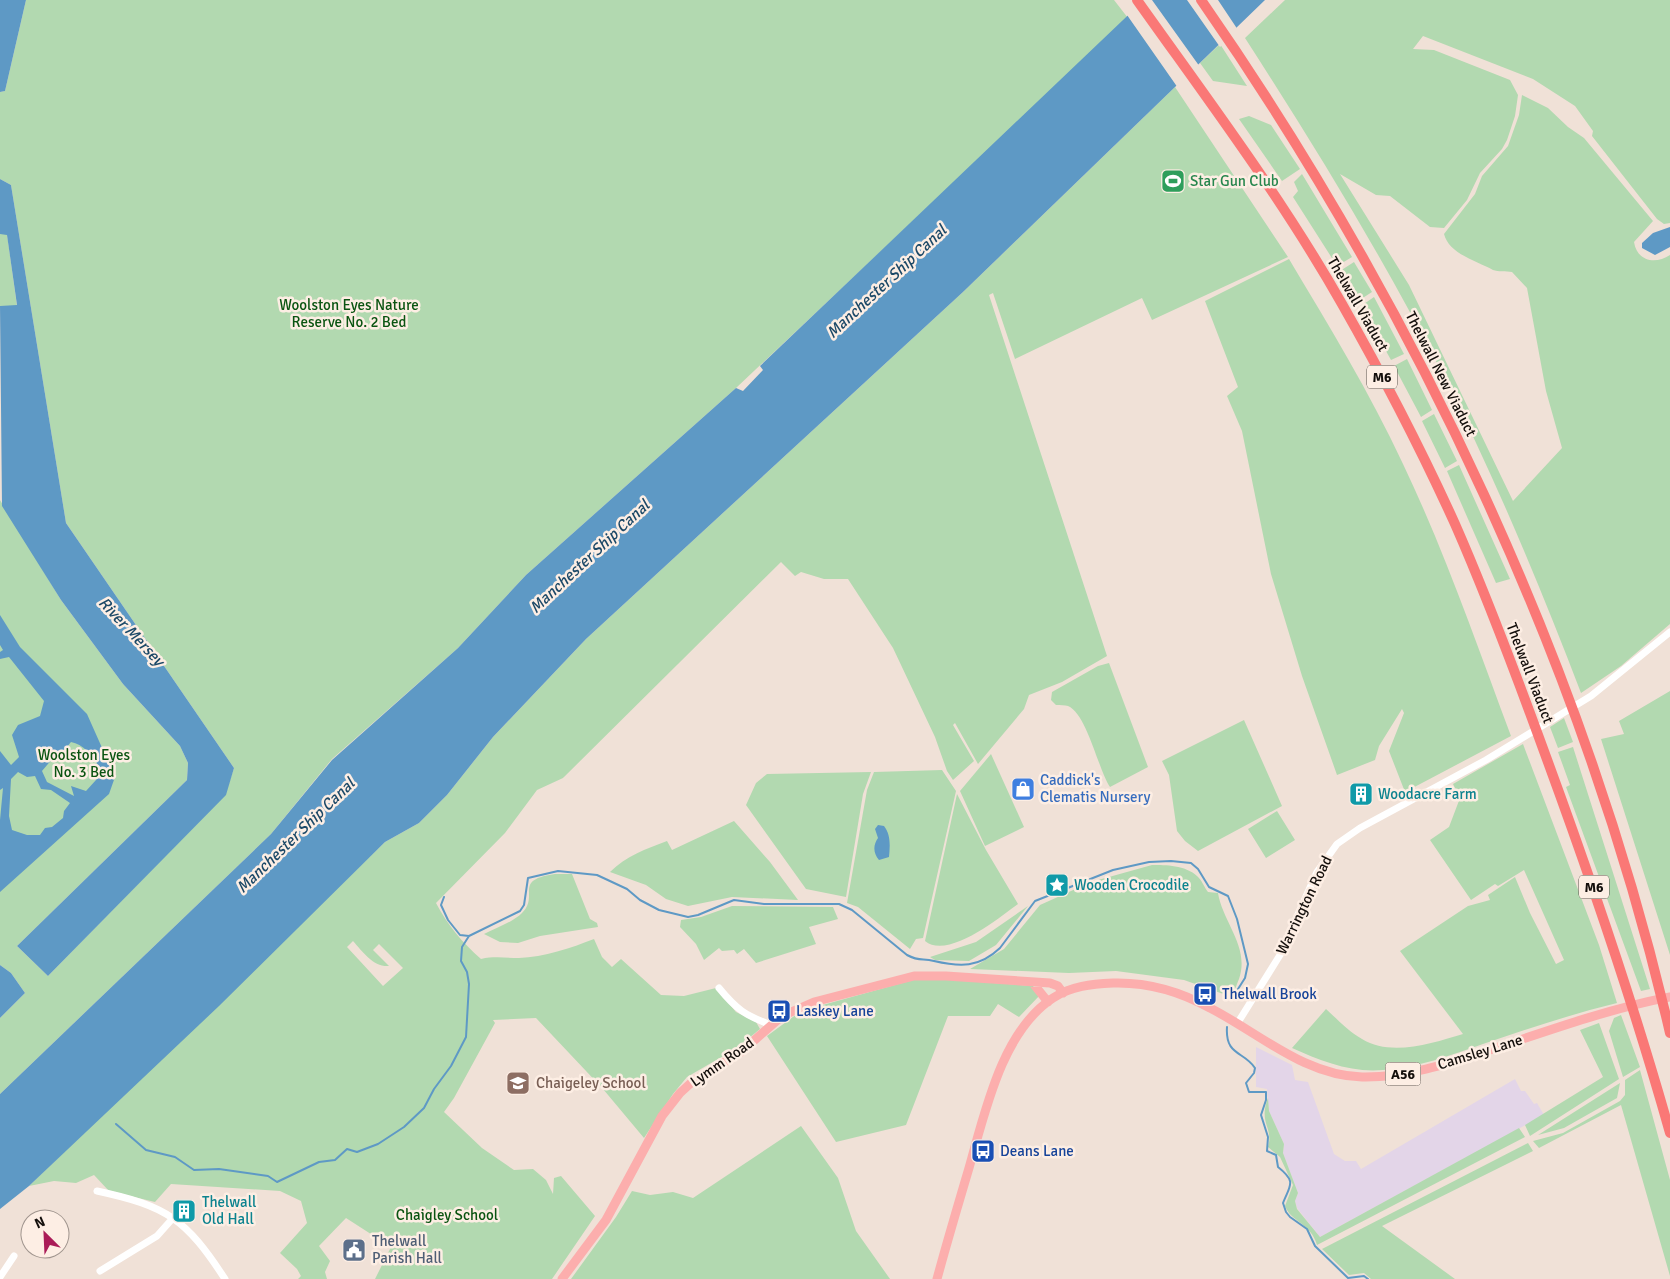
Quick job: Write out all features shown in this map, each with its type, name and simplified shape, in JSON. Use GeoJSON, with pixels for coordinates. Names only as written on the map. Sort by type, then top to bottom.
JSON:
{"type":"FeatureCollection","features":[{"type":"Feature","properties":{"kind":"highway","name":"Thelwall Viaduct"},"geometry":{"type":"LineString","coordinates":[[1137,0],[1247,155],[1306,244],[1341,302],[1413,435],[1456,526],[1493,617],[1583,855],[1627,985],[1670,1133]]}},
{"type":"Feature","properties":{"kind":"highway","name":"Thelwall New Viaduct"},"geometry":{"type":"LineString","coordinates":[[1201,0],[1241,57],[1312,170],[1416,354],[1516,568],[1556,667],[1600,789],[1657,979],[1670,1033]]}},
{"type":"Feature","properties":{"kind":"main road","name":"Lymm Road"},"geometry":{"type":"LineString","coordinates":[[562,1279],[606,1220],[662,1116],[680,1093],[692,1082],[741,1052],[771,1024],[794,1010],[814,1002],[900,978],[946,976],[1055,984],[1063,993]]}},
{"type":"Feature","properties":{"kind":"main road"},"geometry":{"type":"LineString","coordinates":[[1032,982],[1048,1002]]}},
{"type":"Feature","properties":{"kind":"main road","name":"A56"},"geometry":{"type":"LineString","coordinates":[[937,1279],[995,1081],[1018,1036],[1048,1002],[1063,993],[1097,984],[1122,983],[1160,988],[1197,1001],[1237,1024]]}},
{"type":"Feature","properties":{"kind":"main road","name":"Camsley Lane"},"geometry":{"type":"LineString","coordinates":[[1237,1024],[1282,1052],[1329,1072],[1362,1077],[1408,1074],[1471,1056],[1606,1012],[1670,997]]}},
{"type":"Feature","properties":{"kind":"street","name":"Warrington Road"},"geometry":{"type":"LineString","coordinates":[[1237,1024],[1280,955],[1317,872],[1337,844],[1360,828],[1486,760],[1591,696],[1670,632]]}},
{"type":"Feature","properties":{"kind":"street"},"geometry":{"type":"LineString","coordinates":[[720,988],[735,1008],[747,1016],[771,1024]]}},
{"type":"Feature","properties":{"kind":"street"},"geometry":{"type":"LineString","coordinates":[[97,1191],[138,1201],[162,1210],[190,1230],[225,1279]]}},
{"type":"Feature","properties":{"kind":"street"},"geometry":{"type":"LineString","coordinates":[[100,1272],[157,1236],[173,1218]]}},
{"type":"Feature","properties":{"kind":"street"},"geometry":{"type":"LineString","coordinates":[[0,1277],[14,1256]]}},
{"type":"Feature","properties":{"kind":"shaded area"},"geometry":{"type":"Polygon","coordinates":[[[1256,1047],[1292,1065],[1295,1080],[1308,1082],[1334,1154],[1345,1161],[1356,1161],[1361,1169],[1515,1079],[1521,1091],[1525,1091],[1534,1104],[1537,1103],[1544,1115],[1320,1237],[1297,1208],[1295,1201],[1298,1193],[1283,1153],[1284,1144],[1269,1111],[1267,1089],[1256,1087],[1256,1047]]]}},
{"type":"Feature","properties":{"kind":"green space","name":"Woolston Eyes Nature Reserve No. 2 Bed"},"geometry":{"type":"Polygon","coordinates":[[[26,0],[1114,0],[1128,18],[736,388],[526,575],[458,648],[332,759],[271,834],[0,1094],[0,1018],[25,993],[11,973],[0,965],[0,500],[61,600],[123,684],[180,746],[188,763],[187,780],[17,946],[48,976],[225,795],[234,768],[66,523],[11,185],[0,179],[0,92],[5,91],[26,0]]]}},
{"type":"Feature","properties":{"kind":"green space"},"geometry":{"type":"Polygon","coordinates":[[[1285,0],[1670,0],[1670,223],[1664,224],[1657,219],[1592,136],[1593,131],[1575,106],[1533,79],[1423,36],[1413,49],[1434,50],[1510,80],[1518,95],[1515,116],[1502,149],[1480,173],[1467,200],[1444,228],[1430,227],[1390,196],[1376,195],[1340,174],[1409,285],[1513,501],[1562,448],[1546,391],[1527,288],[1512,272],[1493,270],[1457,252],[1447,241],[1444,234],[1475,194],[1482,176],[1508,146],[1519,115],[1522,95],[1548,108],[1568,127],[1584,138],[1653,221],[1634,242],[1639,253],[1643,257],[1653,260],[1670,255],[1670,624],[1621,666],[1581,693],[1515,528],[1439,367],[1394,283],[1346,200],[1245,38],[1285,0]]]}},
{"type":"Feature","properties":{"kind":"green space"},"geometry":{"type":"Polygon","coordinates":[[[1220,44],[1247,86],[1213,81],[1200,63],[1220,44]]]}},
{"type":"Feature","properties":{"kind":"green space","name":"Chaigley School"},"geometry":{"type":"Polygon","coordinates":[[[1175,87],[1288,257],[1152,320],[1142,298],[1015,359],[993,293],[989,295],[1107,656],[1062,682],[1029,695],[1024,709],[978,764],[955,723],[953,725],[974,761],[953,780],[947,771],[935,737],[893,648],[848,579],[824,579],[801,572],[795,576],[781,562],[563,778],[537,790],[505,833],[436,903],[456,933],[481,959],[538,956],[567,949],[594,939],[602,957],[612,967],[621,959],[661,995],[684,996],[716,988],[736,1012],[756,1022],[760,1029],[737,1048],[687,1077],[673,1094],[644,1138],[603,1089],[536,1018],[493,1020],[495,1023],[454,1098],[444,1112],[482,1148],[514,1170],[533,1169],[546,1180],[553,1194],[554,1178],[561,1176],[595,1216],[552,1279],[375,1279],[391,1247],[346,1218],[319,1246],[330,1261],[325,1272],[327,1279],[298,1279],[301,1276],[297,1269],[280,1253],[307,1223],[301,1201],[280,1191],[171,1184],[155,1202],[109,1191],[94,1175],[76,1183],[54,1181],[29,1186],[385,842],[419,823],[447,795],[493,737],[586,639],[963,292],[1175,87]],[[353,941],[347,947],[383,986],[403,968],[379,944],[373,950],[389,966],[383,966],[373,961],[353,941]]]}},
{"type":"Feature","properties":{"kind":"green space"},"geometry":{"type":"Polygon","coordinates":[[[1249,116],[1271,125],[1300,169],[1282,181],[1239,119],[1249,116]]]}},
{"type":"Feature","properties":{"kind":"green space"},"geometry":{"type":"Polygon","coordinates":[[[1302,174],[1352,257],[1337,266],[1293,197],[1298,191],[1294,182],[1302,174]]]}},
{"type":"Feature","properties":{"kind":"green space"},"geometry":{"type":"Polygon","coordinates":[[[0,234],[7,234],[17,306],[0,306],[0,234]]]}},
{"type":"Feature","properties":{"kind":"green space"},"geometry":{"type":"Polygon","coordinates":[[[1289,259],[1363,386],[1403,464],[1447,565],[1511,736],[1405,792],[1389,751],[1404,713],[1402,709],[1379,746],[1375,760],[1337,775],[1302,676],[1271,574],[1242,431],[1227,396],[1238,387],[1205,301],[1289,259]]]}},
{"type":"Feature","properties":{"kind":"green space"},"geometry":{"type":"Polygon","coordinates":[[[1354,262],[1372,292],[1358,301],[1340,271],[1354,262]]]}},
{"type":"Feature","properties":{"kind":"green space"},"geometry":{"type":"Polygon","coordinates":[[[1374,297],[1404,354],[1391,360],[1361,306],[1374,297]]]}},
{"type":"Feature","properties":{"kind":"green space"},"geometry":{"type":"Polygon","coordinates":[[[1407,359],[1432,410],[1421,417],[1394,366],[1407,359]]]}},
{"type":"Feature","properties":{"kind":"green space"},"geometry":{"type":"Polygon","coordinates":[[[1434,414],[1457,461],[1445,468],[1422,421],[1434,414]]]}},
{"type":"Feature","properties":{"kind":"green space"},"geometry":{"type":"Polygon","coordinates":[[[1459,465],[1510,579],[1496,583],[1447,471],[1459,465]]]}},
{"type":"Feature","properties":{"kind":"green space"},"geometry":{"type":"Polygon","coordinates":[[[1109,663],[1148,767],[1110,787],[1086,730],[1075,711],[1068,706],[1056,705],[1051,700],[1052,692],[1098,666],[1109,663]]]}},
{"type":"Feature","properties":{"kind":"green space"},"geometry":{"type":"Polygon","coordinates":[[[1670,691],[1670,955],[1601,739],[1624,734],[1619,721],[1670,691]]]}},
{"type":"Feature","properties":{"kind":"green space"},"geometry":{"type":"Polygon","coordinates":[[[1564,718],[1573,742],[1558,748],[1550,727],[1564,718]]]}},
{"type":"Feature","properties":{"kind":"green space"},"geometry":{"type":"Polygon","coordinates":[[[1244,720],[1282,806],[1198,851],[1185,841],[1177,831],[1169,775],[1162,761],[1244,720]]]}},
{"type":"Feature","properties":{"kind":"green space"},"geometry":{"type":"Polygon","coordinates":[[[1523,744],[1599,945],[1617,1003],[1550,1022],[1434,1060],[1396,1069],[1359,1070],[1348,1068],[1292,1048],[1326,1009],[1357,1036],[1373,1044],[1386,1047],[1412,1047],[1463,1034],[1400,951],[1468,906],[1490,900],[1488,895],[1515,877],[1530,913],[1556,964],[1564,960],[1524,870],[1498,886],[1495,884],[1471,900],[1430,840],[1449,827],[1460,798],[1453,784],[1523,744]]]}},
{"type":"Feature","properties":{"kind":"green space"},"geometry":{"type":"Polygon","coordinates":[[[1573,747],[1650,989],[1641,991],[1566,787],[1570,785],[1558,752],[1573,747]]]}},
{"type":"Feature","properties":{"kind":"green space"},"geometry":{"type":"Polygon","coordinates":[[[991,754],[1024,827],[985,846],[960,791],[991,754]]]}},
{"type":"Feature","properties":{"kind":"green space"},"geometry":{"type":"Polygon","coordinates":[[[942,770],[956,791],[923,938],[916,939],[910,949],[858,907],[847,903],[867,790],[874,772],[942,770]]]}},
{"type":"Feature","properties":{"kind":"green space"},"geometry":{"type":"Polygon","coordinates":[[[871,772],[863,794],[846,897],[806,889],[746,805],[756,783],[767,774],[871,772]]]}},
{"type":"Feature","properties":{"kind":"green space"},"geometry":{"type":"Polygon","coordinates":[[[957,794],[986,850],[1018,904],[987,926],[960,941],[947,945],[935,945],[925,941],[957,794]]]}},
{"type":"Feature","properties":{"kind":"green space"},"geometry":{"type":"Polygon","coordinates":[[[1277,811],[1295,840],[1266,858],[1248,829],[1277,811]]]}},
{"type":"Feature","properties":{"kind":"green space"},"geometry":{"type":"Polygon","coordinates":[[[734,821],[770,862],[798,900],[732,897],[688,906],[666,899],[646,885],[610,872],[630,857],[651,847],[667,841],[672,850],[734,821]]]}},
{"type":"Feature","properties":{"kind":"green space"},"geometry":{"type":"Polygon","coordinates":[[[1152,865],[1175,866],[1192,872],[1199,878],[1208,892],[1218,893],[1225,915],[1239,946],[1241,956],[1239,979],[1234,991],[1229,996],[1184,980],[1116,971],[1069,973],[970,969],[1004,949],[1040,905],[1091,882],[1152,865]]]}},
{"type":"Feature","properties":{"kind":"green space"},"geometry":{"type":"Polygon","coordinates":[[[555,874],[572,874],[590,919],[597,923],[598,927],[540,936],[518,943],[500,942],[484,934],[509,922],[522,913],[529,900],[530,884],[534,880],[555,874]]]}},
{"type":"Feature","properties":{"kind":"green space"},"geometry":{"type":"Polygon","coordinates":[[[732,906],[833,907],[838,919],[809,927],[816,944],[756,963],[744,949],[737,954],[734,950],[722,951],[719,948],[704,960],[696,944],[680,927],[681,920],[701,917],[732,906]]]}},
{"type":"Feature","properties":{"kind":"green space"},"geometry":{"type":"Polygon","coordinates":[[[1028,906],[996,945],[969,961],[935,960],[930,957],[976,942],[1028,906]]]}},
{"type":"Feature","properties":{"kind":"green space"},"geometry":{"type":"Polygon","coordinates":[[[940,979],[1033,986],[1040,995],[1019,1017],[998,1004],[990,1016],[948,1016],[906,1125],[836,1142],[767,1036],[797,1014],[815,1007],[816,1010],[820,1009],[819,1006],[913,980],[940,979]]]}},
{"type":"Feature","properties":{"kind":"green space"},"geometry":{"type":"Polygon","coordinates":[[[1621,1015],[1640,1067],[1623,1077],[1609,1031],[1614,1018],[1621,1015]]]}},
{"type":"Feature","properties":{"kind":"green space"},"geometry":{"type":"Polygon","coordinates":[[[1599,1023],[1619,1079],[1530,1136],[1525,1125],[1603,1077],[1580,1030],[1599,1023]]]}},
{"type":"Feature","properties":{"kind":"green space"},"geometry":{"type":"Polygon","coordinates":[[[1640,1070],[1670,1180],[1670,1276],[1621,1105],[1539,1148],[1533,1141],[1563,1133],[1620,1101],[1625,1095],[1625,1080],[1640,1070]]]}},
{"type":"Feature","properties":{"kind":"green space"},"geometry":{"type":"Polygon","coordinates":[[[1620,1083],[1617,1098],[1564,1128],[1538,1135],[1620,1083]]]}},
{"type":"Feature","properties":{"kind":"green space"},"geometry":{"type":"Polygon","coordinates":[[[1268,1098],[1269,1111],[1284,1144],[1283,1153],[1298,1193],[1295,1201],[1297,1209],[1320,1237],[1519,1128],[1525,1137],[1317,1245],[1306,1227],[1292,1216],[1285,1206],[1293,1185],[1280,1157],[1268,1147],[1269,1135],[1265,1120],[1265,1107],[1268,1098]]]}},
{"type":"Feature","properties":{"kind":"green space"},"geometry":{"type":"Polygon","coordinates":[[[801,1126],[838,1178],[856,1231],[890,1279],[571,1279],[616,1217],[632,1191],[650,1195],[673,1192],[693,1198],[801,1126]]]}},
{"type":"Feature","properties":{"kind":"green space"},"geometry":{"type":"Polygon","coordinates":[[[1528,1143],[1533,1151],[1382,1226],[1455,1279],[1371,1279],[1364,1273],[1349,1275],[1322,1249],[1528,1143]]]}},
{"type":"Feature","properties":{"kind":"water"},"geometry":{"type":"Polygon","coordinates":[[[0,0],[26,0],[5,91],[0,92],[0,0]]]}},
{"type":"Feature","properties":{"kind":"water","name":"Manchester Ship Canal"},"geometry":{"type":"Polygon","coordinates":[[[1144,0],[1265,0],[963,292],[586,639],[493,737],[447,795],[419,823],[385,842],[219,1006],[29,1186],[0,1209],[0,1094],[271,834],[332,760],[458,648],[526,575],[736,388],[743,391],[763,370],[760,366],[1144,0]]]}},
{"type":"Feature","properties":{"kind":"water","name":"River Mersey"},"geometry":{"type":"Polygon","coordinates":[[[0,179],[11,185],[66,523],[234,768],[226,795],[48,976],[17,946],[187,780],[188,763],[180,746],[123,684],[61,600],[2,506],[0,306],[17,305],[7,235],[0,234],[0,179]]]}},
{"type":"Feature","properties":{"kind":"water"},"geometry":{"type":"Polygon","coordinates":[[[1670,227],[1670,247],[1655,255],[1642,248],[1642,243],[1653,233],[1670,227]]]}},
{"type":"Feature","properties":{"kind":"water"},"geometry":{"type":"Polygon","coordinates":[[[0,615],[20,647],[87,714],[115,777],[109,794],[0,892],[0,820],[3,788],[0,790],[0,751],[11,765],[19,757],[12,735],[18,725],[40,716],[44,701],[9,657],[0,659],[0,652],[3,650],[0,645],[0,615]],[[71,742],[66,748],[64,757],[53,758],[42,771],[47,782],[74,796],[71,786],[86,791],[96,780],[100,769],[89,752],[71,742]],[[18,772],[11,779],[9,816],[12,830],[27,835],[40,835],[45,828],[52,827],[63,818],[64,811],[70,803],[51,790],[41,789],[35,776],[27,777],[18,772]]]}},
{"type":"Feature","properties":{"kind":"water"},"geometry":{"type":"Polygon","coordinates":[[[878,825],[884,826],[886,829],[890,845],[889,857],[879,860],[874,849],[878,838],[875,829],[878,825]]]}},
{"type":"Feature","properties":{"kind":"water"},"geometry":{"type":"Polygon","coordinates":[[[0,965],[11,973],[25,993],[0,1018],[0,965]]]}},
{"type":"Feature","properties":{"kind":"pier"},"geometry":{"type":"Polygon","coordinates":[[[1141,0],[1152,0],[1200,67],[1178,88],[1127,15],[1141,0]]]}},
{"type":"Feature","properties":{"kind":"pier"},"geometry":{"type":"Polygon","coordinates":[[[1187,0],[1218,0],[1238,30],[1220,47],[1187,0]]]}},
{"type":"Feature","properties":{"kind":"waterway"},"geometry":{"type":"LineString","coordinates":[[444,897],[441,905],[448,920],[460,935],[469,936],[520,911],[524,905],[528,878],[558,871],[597,875],[627,889],[640,900],[659,910],[688,917],[698,915],[734,900],[764,904],[839,904],[852,910],[907,955],[918,959],[961,965],[977,962],[992,955],[1000,948],[1035,901],[1113,870],[1149,862],[1171,861],[1191,863],[1198,869],[1209,887],[1228,896],[1237,919],[1248,964],[1245,978],[1231,1000]]}},
{"type":"Feature","properties":{"kind":"waterway"},"geometry":{"type":"LineString","coordinates":[[116,1124],[146,1150],[175,1157],[194,1170],[219,1169],[268,1176],[277,1182],[319,1162],[335,1160],[347,1149],[357,1152],[378,1144],[404,1127],[424,1108],[434,1089],[451,1066],[466,1037],[469,984],[467,972],[461,961],[462,947],[469,936]]}},
{"type":"Feature","properties":{"kind":"waterway"},"geometry":{"type":"LineString","coordinates":[[1227,1027],[1227,1036],[1232,1048],[1246,1058],[1255,1068],[1254,1073],[1246,1083],[1249,1092],[1266,1092],[1266,1100],[1261,1115],[1268,1137],[1267,1151],[1276,1155],[1278,1167],[1290,1180],[1290,1188],[1283,1203],[1286,1212],[1307,1229],[1315,1246],[1348,1278],[1364,1276],[1368,1279]]}},
{"type":"Feature","properties":{"kind":"place","name":"Star Gun Club"},"geometry":{"type":"Point","coordinates":[1173,181]}},
{"type":"Feature","properties":{"kind":"place","name":"Caddick's Clematis Nursery"},"geometry":{"type":"Point","coordinates":[1023,789]}},
{"type":"Feature","properties":{"kind":"place","name":"Woodacre Farm"},"geometry":{"type":"Point","coordinates":[1361,794]}},
{"type":"Feature","properties":{"kind":"place","name":"Wooden Crocodile"},"geometry":{"type":"Point","coordinates":[1057,885]}},
{"type":"Feature","properties":{"kind":"place","name":"Thelwall Brook"},"geometry":{"type":"Point","coordinates":[1205,994]}},
{"type":"Feature","properties":{"kind":"place","name":"Laskey Lane"},"geometry":{"type":"Point","coordinates":[779,1011]}},
{"type":"Feature","properties":{"kind":"place","name":"Chaigeley School"},"geometry":{"type":"Point","coordinates":[518,1083]}},
{"type":"Feature","properties":{"kind":"place","name":"Deans Lane"},"geometry":{"type":"Point","coordinates":[983,1151]}},
{"type":"Feature","properties":{"kind":"place","name":"Thelwall Old Hall"},"geometry":{"type":"Point","coordinates":[184,1211]}},
{"type":"Feature","properties":{"kind":"place","name":"Thelwall Parish Hall"},"geometry":{"type":"Point","coordinates":[354,1250]}},
{"type":"Feature","properties":{"kind":"park label","name":"Woolston Eyes No. 3 Bed"},"geometry":{"type":"Point","coordinates":[84,764]}}]}
